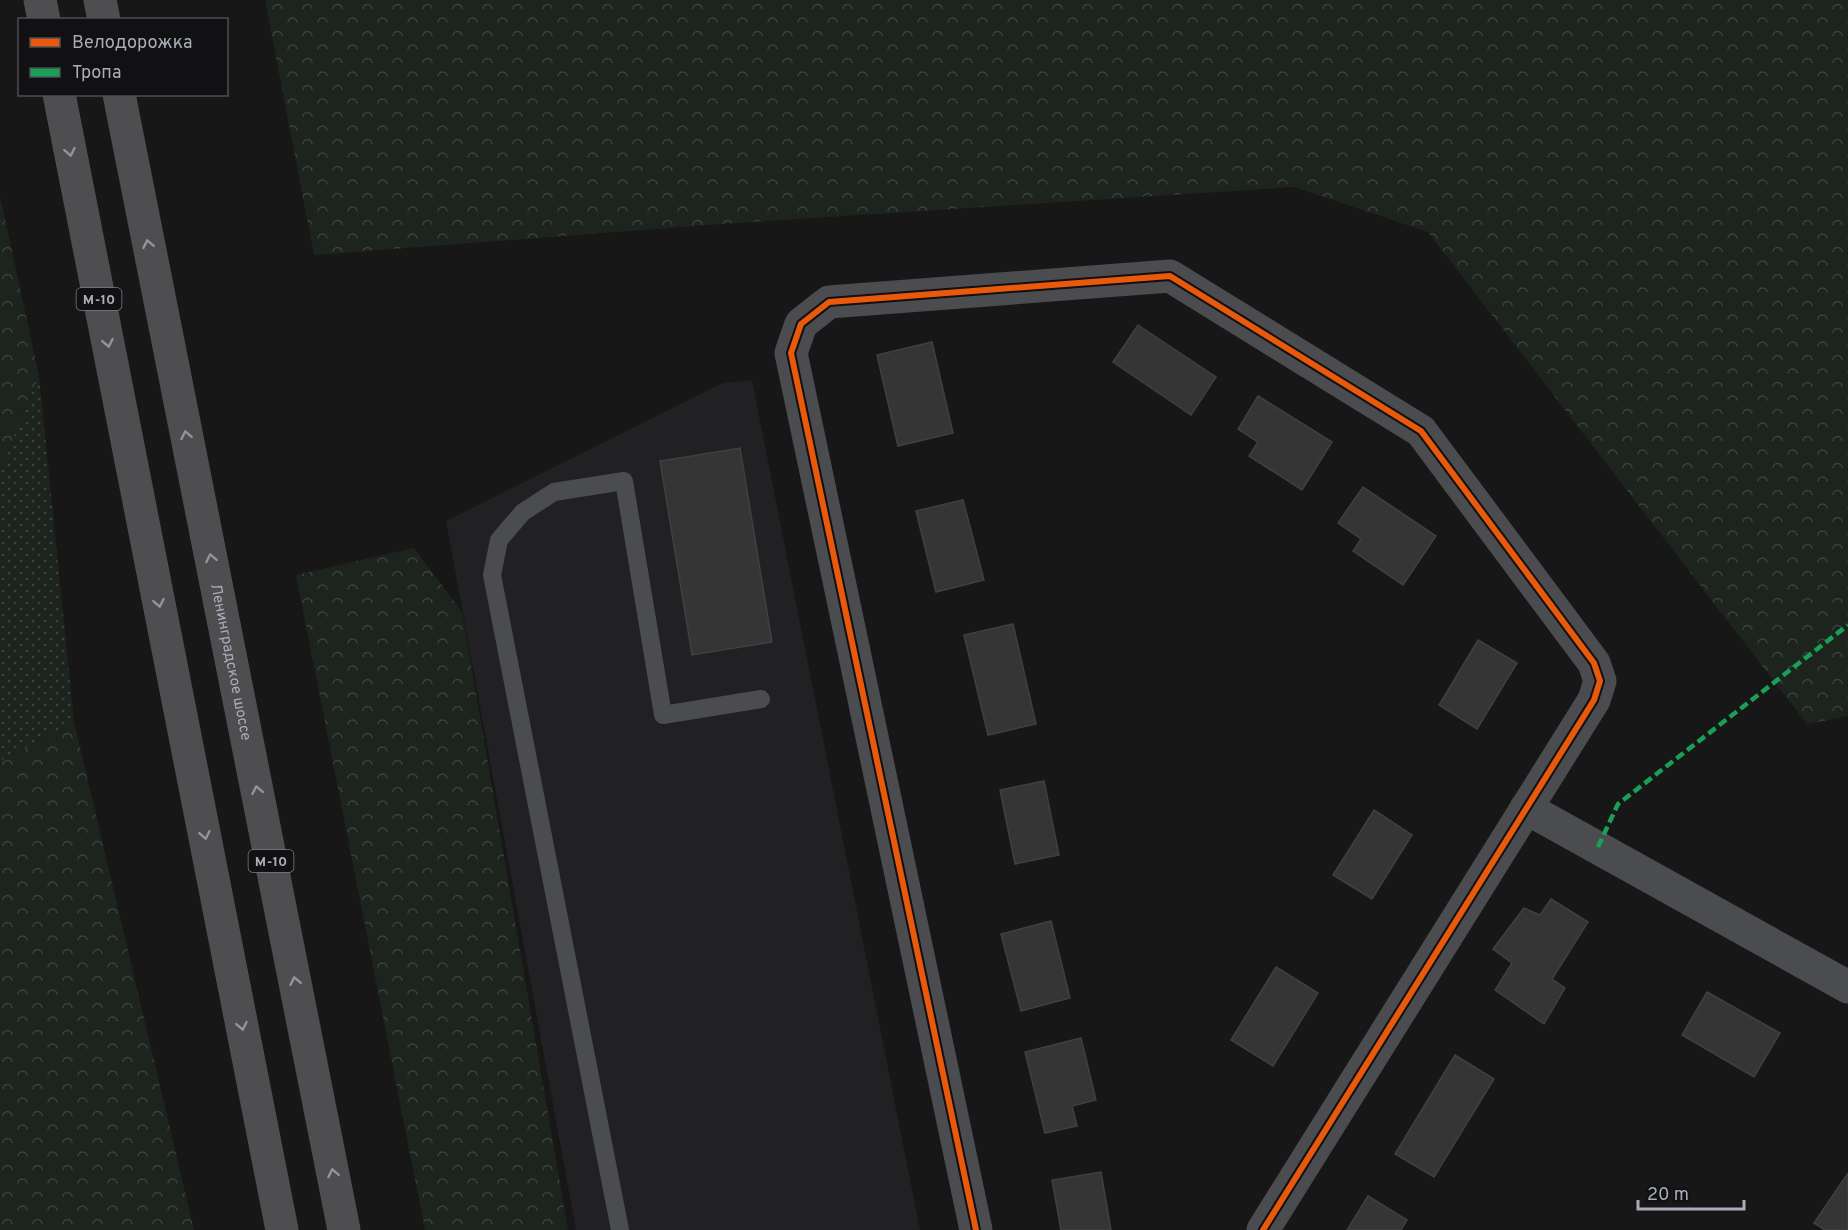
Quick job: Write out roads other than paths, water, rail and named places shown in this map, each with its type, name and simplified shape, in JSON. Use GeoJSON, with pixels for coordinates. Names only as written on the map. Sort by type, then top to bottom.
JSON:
{"type":"FeatureCollection","features":[{"type":"Feature","properties":{"kind":"highway"},"geometry":{"type":"LineString","coordinates":[[40,0],[44,18]]}},
{"type":"Feature","properties":{"kind":"highway"},"geometry":{"type":"LineString","coordinates":[[100,0],[104,18]]}},
{"type":"Feature","properties":{"kind":"highway","name":"М-10"},"geometry":{"type":"LineString","coordinates":[[59,96],[282,1230]]}},
{"type":"Feature","properties":{"kind":"highway","name":"Ленинградское шоссе"},"geometry":{"type":"LineString","coordinates":[[119,96],[344,1230]]}},
{"type":"Feature","properties":{"kind":"street"},"geometry":{"type":"LineString","coordinates":[[976,1230],[791,353],[801,324],[829,302],[1170,276],[1422,431],[1594,663],[1600,681],[1594,700],[1263,1230]]}},
{"type":"Feature","properties":{"kind":"street"},"geometry":{"type":"LineString","coordinates":[[1526,808],[1848,987]]}},
{"type":"Feature","properties":{"kind":"lane"},"geometry":{"type":"LineString","coordinates":[[620,1230],[492,575],[499,540],[523,512],[554,492],[624,481],[663,715],[761,699]]}}]}
